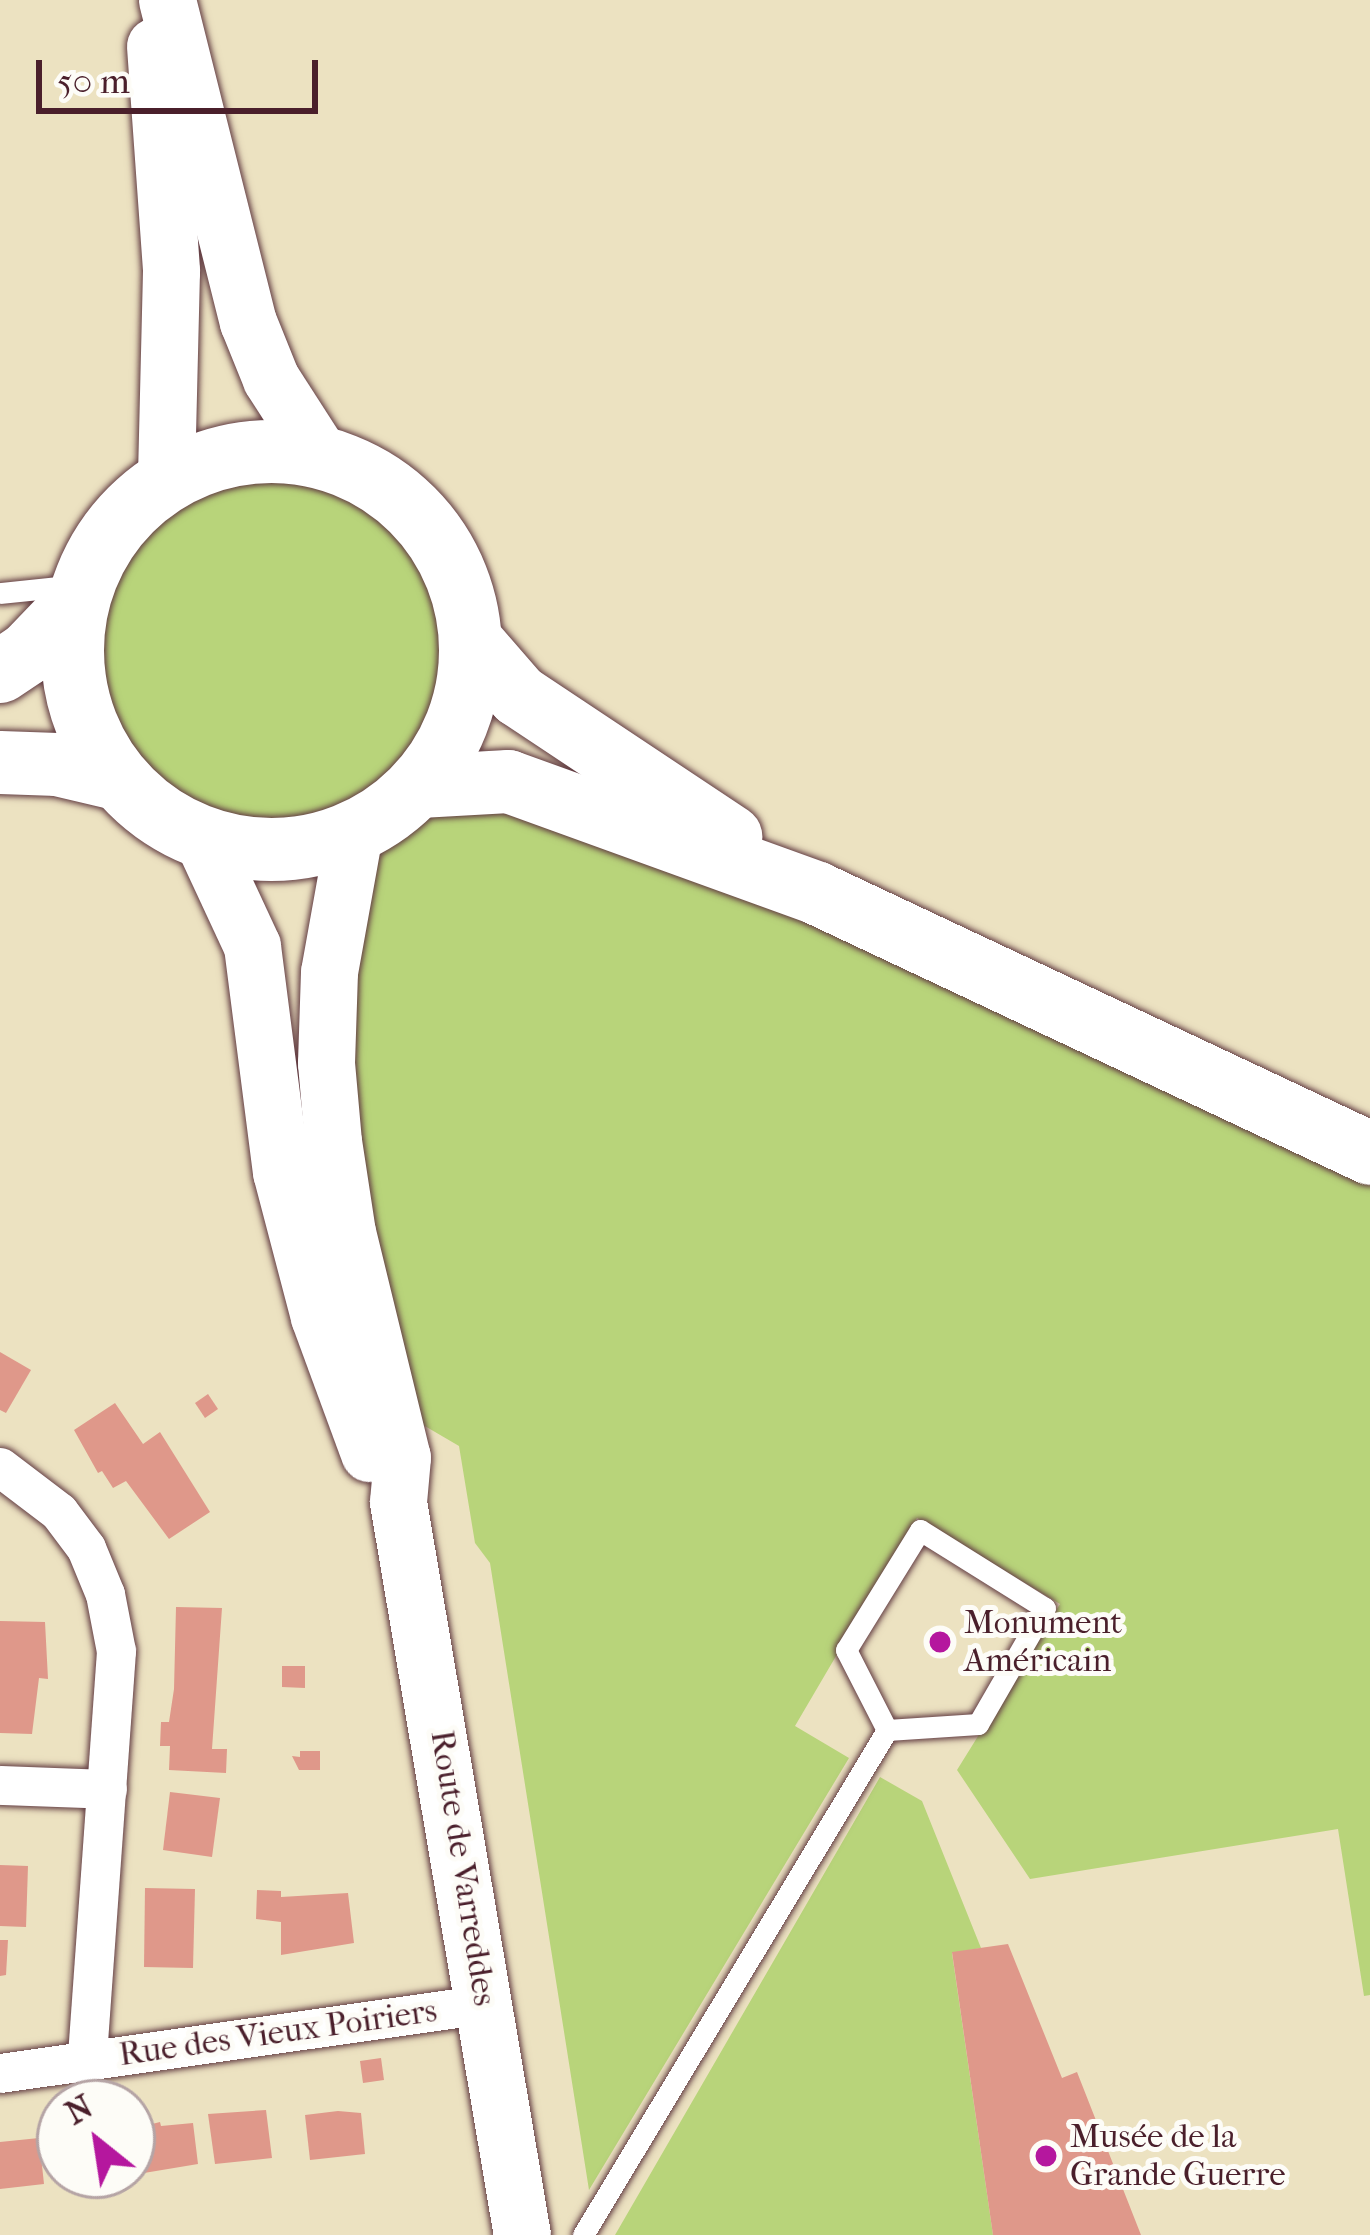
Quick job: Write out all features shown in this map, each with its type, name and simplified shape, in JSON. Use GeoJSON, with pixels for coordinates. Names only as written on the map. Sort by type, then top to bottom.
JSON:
{"type":"FeatureCollection","features":[{"type":"Feature","properties":{"kind":"main road"},"geometry":{"type":"LineString","coordinates":[[151,0],[171,271],[166,479]]}},
{"type":"Feature","properties":{"kind":"main road"},"geometry":{"type":"LineString","coordinates":[[167,0],[217,179],[248,322],[271,379],[320,455]]}},
{"type":"Feature","properties":{"kind":"main road"},"geometry":{"type":"LineString","coordinates":[[0,671],[27,653],[79,594],[115,525],[166,479],[215,458],[250,452],[320,455],[379,480],[428,523],[460,578],[472,643],[460,720],[419,786],[389,813],[354,833],[310,847],[263,851],[201,836],[161,818],[116,778],[84,724],[71,664],[79,594]]}},
{"type":"Feature","properties":{"kind":"main road"},"geometry":{"type":"LineString","coordinates":[[472,643],[518,695],[817,893]]}},
{"type":"Feature","properties":{"kind":"main road"},"geometry":{"type":"LineString","coordinates":[[0,762],[57,764],[116,778]]}},
{"type":"Feature","properties":{"kind":"main road"},"geometry":{"type":"LineString","coordinates":[[419,786],[508,781],[817,893],[1370,1153]]}},
{"type":"Feature","properties":{"kind":"main road","name":"Route de Varreddes"},"geometry":{"type":"LineString","coordinates":[[354,833],[329,972],[328,1100],[347,1232],[402,1457],[398,1502],[521,2235]]}},
{"type":"Feature","properties":{"kind":"main road","name":"Route de Varreddes"},"geometry":{"type":"LineString","coordinates":[[201,836],[252,946],[281,1172],[320,1317],[374,1469],[398,1502]]}},
{"type":"Feature","properties":{"kind":"street"},"geometry":{"type":"LineString","coordinates":[[0,1468],[59,1512],[86,1548],[105,1594],[117,1688],[86,2060]]}},
{"type":"Feature","properties":{"kind":"street"},"geometry":{"type":"LineString","coordinates":[[0,1785],[107,1789]]}},
{"type":"Feature","properties":{"kind":"street","name":"Rue des Vieux Poiriers"},"geometry":{"type":"LineString","coordinates":[[0,2074],[486,2005]]}},
{"type":"Feature","properties":{"kind":"lane"},"geometry":{"type":"LineString","coordinates":[[0,593],[79,594]]}},
{"type":"Feature","properties":{"kind":"lane"},"geometry":{"type":"LineString","coordinates":[[920,1530],[1045,1608],[978,1724],[887,1730],[846,1650],[920,1530]]}},
{"type":"Feature","properties":{"kind":"lane"},"geometry":{"type":"LineString","coordinates":[[583,2235],[887,1730]]}},
{"type":"Feature","properties":{"kind":"green space"},"geometry":{"type":"Polygon","coordinates":[[[274,473],[340,487],[397,524],[434,581],[448,647],[434,713],[397,770],[340,807],[274,821],[208,807],[151,770],[114,713],[100,647],[114,581],[151,524],[208,487],[274,473]]]}},
{"type":"Feature","properties":{"kind":"green space"},"geometry":{"type":"Polygon","coordinates":[[[475,794],[620,838],[1370,1181],[1370,1995],[1364,1996],[1338,1829],[1030,1879],[957,1770],[1060,1604],[917,1518],[795,1726],[849,1758],[589,2190],[490,1563],[475,1543],[459,1446],[406,1415],[351,1097],[353,916],[365,874],[383,850],[417,822],[475,794]]]}},
{"type":"Feature","properties":{"kind":"green space"},"geometry":{"type":"Polygon","coordinates":[[[880,1777],[922,1801],[981,1948],[952,1953],[993,2235],[615,2235],[880,1777]]]}},
{"type":"Feature","properties":{"kind":"building"},"geometry":{"type":"Polygon","coordinates":[[[0,1352],[31,1370],[6,1413],[0,1410],[0,1352]]]}},
{"type":"Feature","properties":{"kind":"building"},"geometry":{"type":"Polygon","coordinates":[[[208,1394],[218,1409],[205,1418],[195,1403],[208,1394]]]}},
{"type":"Feature","properties":{"kind":"building"},"geometry":{"type":"Polygon","coordinates":[[[115,1403],[143,1444],[160,1432],[210,1512],[169,1539],[126,1481],[113,1488],[102,1471],[98,1473],[74,1430],[115,1403]]]}},
{"type":"Feature","properties":{"kind":"building"},"geometry":{"type":"Polygon","coordinates":[[[176,1607],[222,1608],[212,1749],[227,1749],[226,1773],[169,1770],[170,1746],[160,1746],[161,1722],[169,1722],[174,1689],[176,1607]]]}},
{"type":"Feature","properties":{"kind":"building"},"geometry":{"type":"Polygon","coordinates":[[[0,1621],[45,1622],[48,1679],[39,1678],[32,1734],[0,1733],[0,1621]]]}},
{"type":"Feature","properties":{"kind":"building"},"geometry":{"type":"Polygon","coordinates":[[[282,1666],[305,1666],[305,1688],[282,1687],[282,1666]]]}},
{"type":"Feature","properties":{"kind":"building"},"geometry":{"type":"Polygon","coordinates":[[[300,1751],[320,1751],[320,1770],[299,1770],[292,1756],[300,1757],[300,1751]]]}},
{"type":"Feature","properties":{"kind":"building"},"geometry":{"type":"Polygon","coordinates":[[[170,1792],[220,1798],[212,1857],[163,1850],[170,1792]]]}},
{"type":"Feature","properties":{"kind":"building"},"geometry":{"type":"Polygon","coordinates":[[[0,1865],[28,1866],[26,1927],[0,1926],[0,1865]]]}},
{"type":"Feature","properties":{"kind":"building"},"geometry":{"type":"Polygon","coordinates":[[[145,1888],[195,1889],[193,1968],[144,1967],[145,1888]]]}},
{"type":"Feature","properties":{"kind":"building"},"geometry":{"type":"Polygon","coordinates":[[[257,1890],[281,1891],[281,1897],[348,1893],[354,1943],[281,1955],[281,1922],[256,1919],[257,1890]]]}},
{"type":"Feature","properties":{"kind":"building"},"geometry":{"type":"Polygon","coordinates":[[[0,1940],[8,1940],[6,1975],[0,1976],[0,1940]]]}},
{"type":"Feature","properties":{"kind":"building","name":"Musée de la Grande Guerre"},"geometry":{"type":"Polygon","coordinates":[[[1008,1944],[1062,2078],[1077,2072],[1141,2235],[993,2235],[952,1952],[1008,1944]]]}},
{"type":"Feature","properties":{"kind":"building"},"geometry":{"type":"Polygon","coordinates":[[[381,2058],[384,2080],[363,2083],[360,2061],[381,2058]]]}},
{"type":"Feature","properties":{"kind":"building"},"geometry":{"type":"Polygon","coordinates":[[[266,2110],[272,2158],[215,2164],[208,2114],[266,2110]]]}},
{"type":"Feature","properties":{"kind":"building"},"geometry":{"type":"Polygon","coordinates":[[[361,2113],[365,2154],[310,2160],[305,2115],[361,2113]]]}},
{"type":"Feature","properties":{"kind":"building"},"geometry":{"type":"Polygon","coordinates":[[[156,2123],[193,2123],[198,2164],[156,2171],[156,2123]]]}},
{"type":"Feature","properties":{"kind":"building"},"geometry":{"type":"Polygon","coordinates":[[[36,2138],[36,2185],[0,2189],[0,2142],[36,2138]]]}},
{"type":"Feature","properties":{"kind":"place","name":"Monument Américain"},"geometry":{"type":"Point","coordinates":[940,1642]}},
{"type":"Feature","properties":{"kind":"place","name":"Musée de la Grande Guerre"},"geometry":{"type":"Point","coordinates":[1046,2156]}}]}
